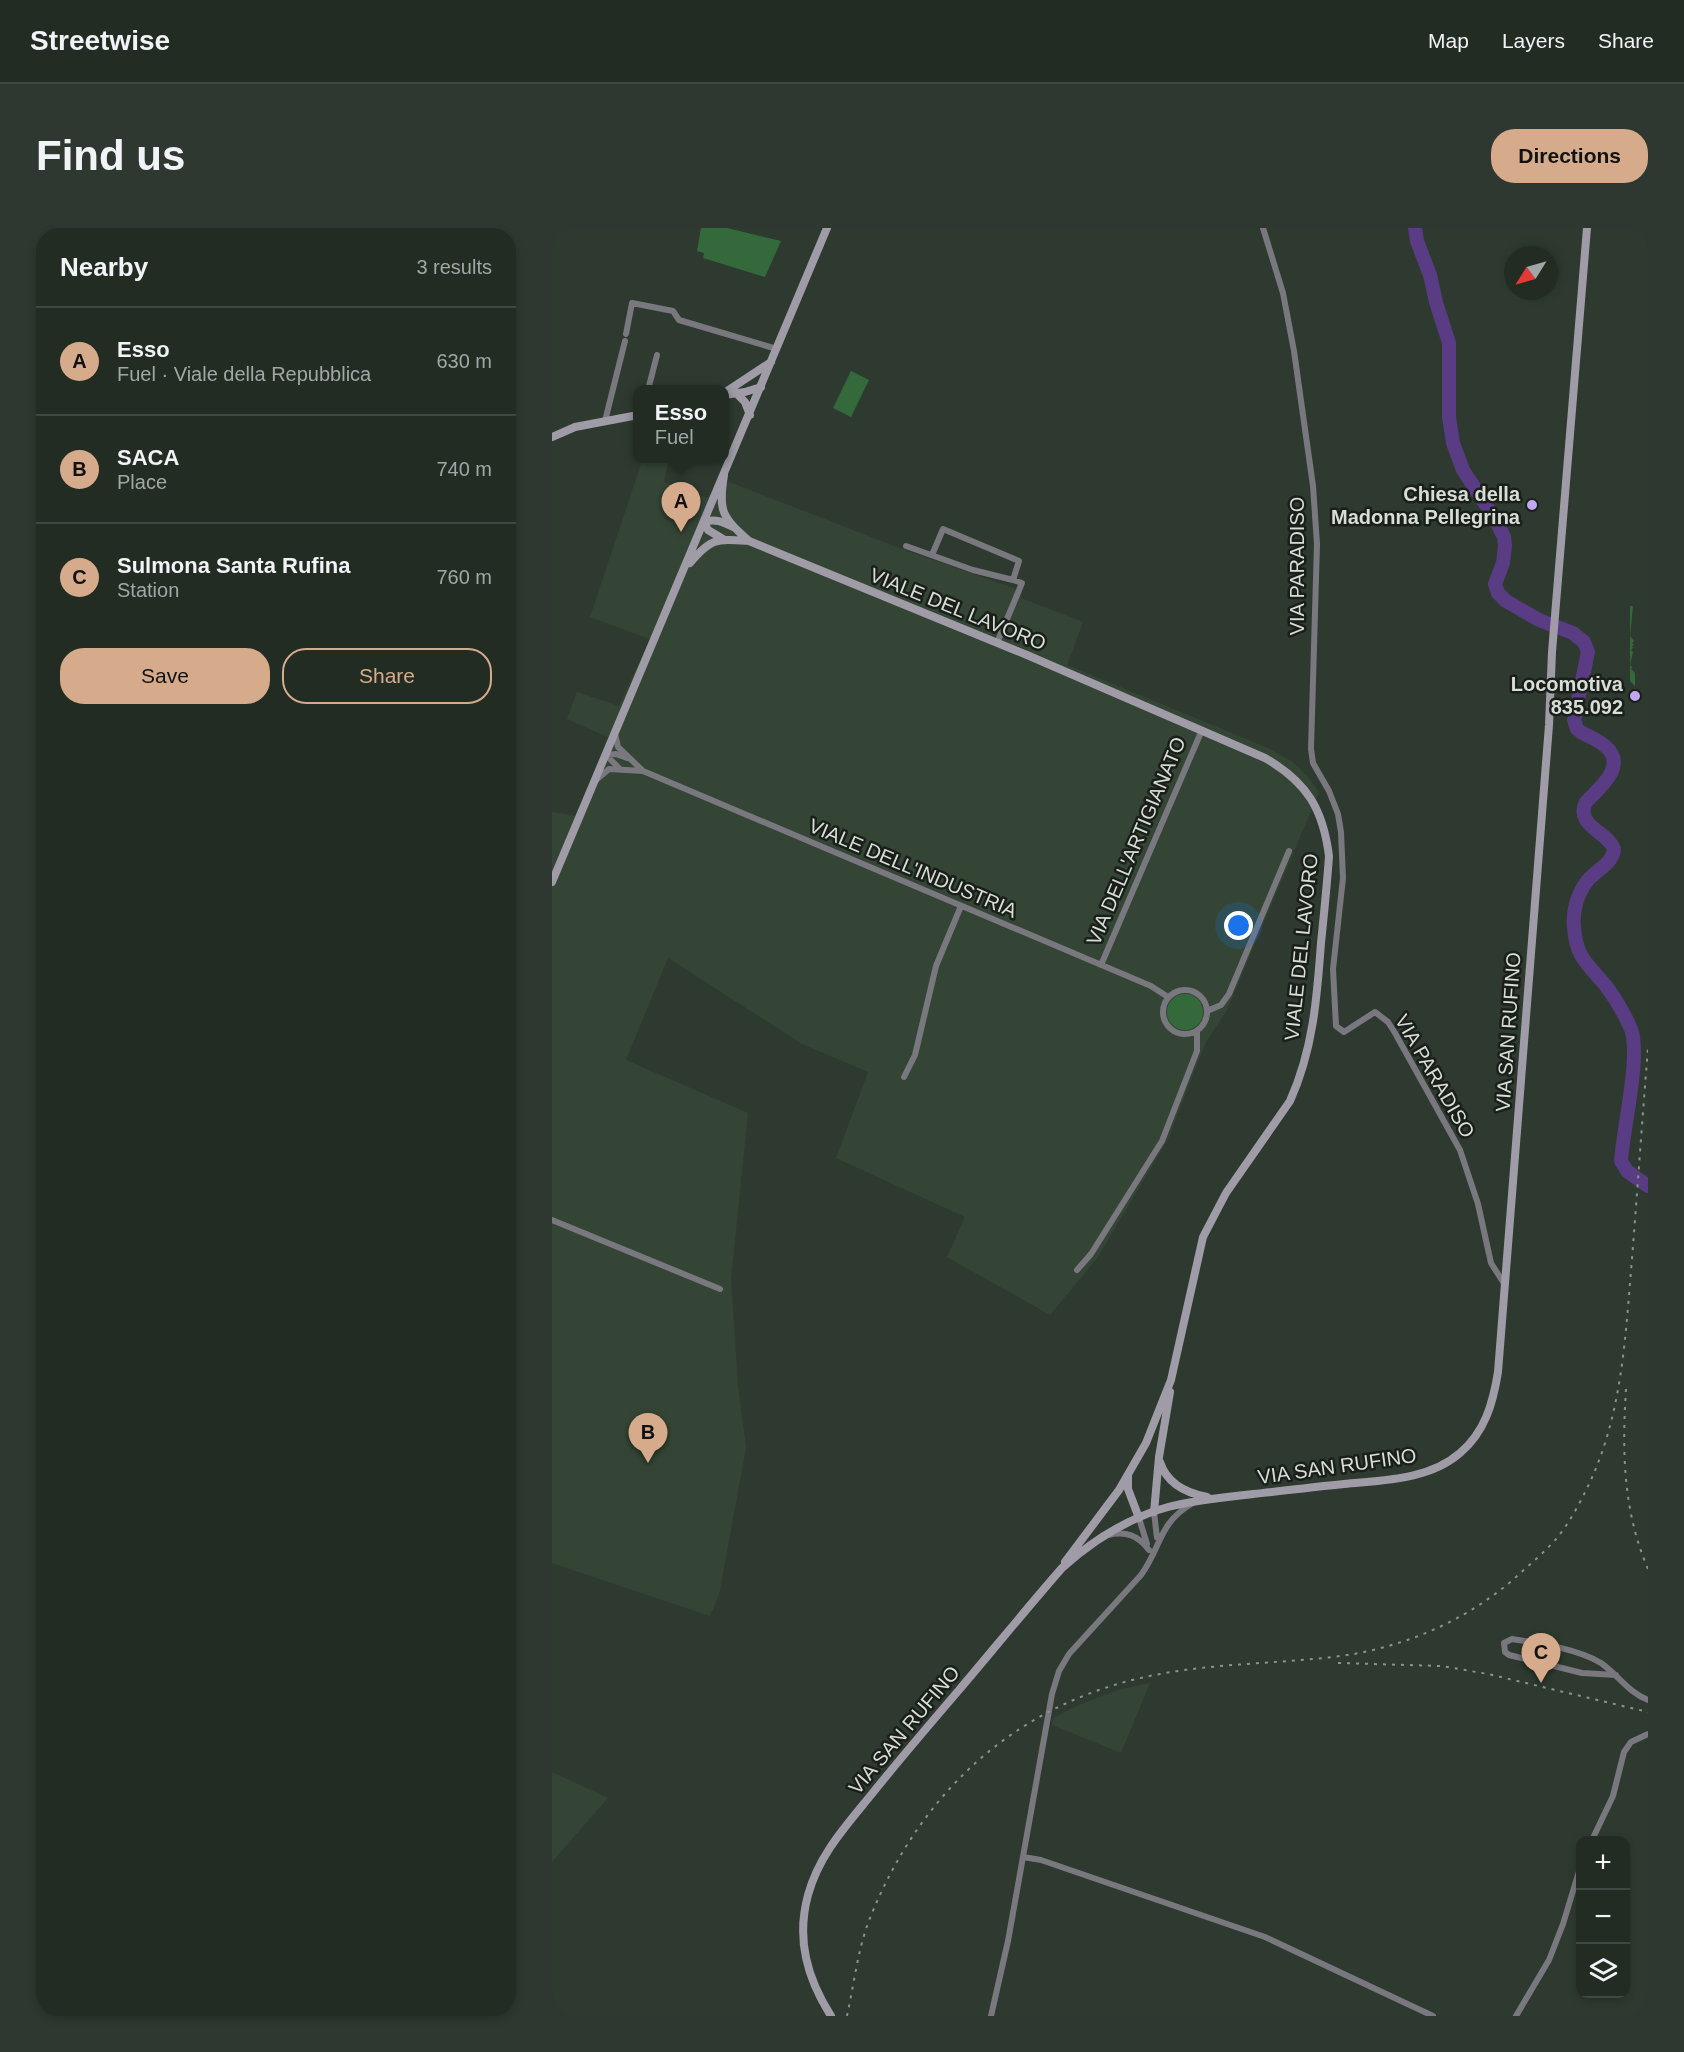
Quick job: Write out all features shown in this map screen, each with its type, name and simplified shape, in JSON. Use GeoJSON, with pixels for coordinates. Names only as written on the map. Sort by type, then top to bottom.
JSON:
{"type":"FeatureCollection","features":[{"type":"Feature","properties":{"kind":"street"},"geometry":{"type":"LineString","coordinates":[[552,882],[827,228]]}},
{"type":"Feature","properties":{"kind":"street","name":"VIA PARADISO"},"geometry":{"type":"LineString","coordinates":[[1263,228],[1283,293],[1294,351],[1313,486],[1317,544],[1311,749],[1313,763],[1329,791],[1338,814],[1344,879],[1333,969],[1336,1026],[1344,1032],[1375,1012],[1388,1022],[1460,1150],[1478,1204],[1491,1263],[1505,1286]]}},
{"type":"Feature","properties":{"kind":"street","name":"VIA SAN RUFINO"},"geometry":{"type":"LineString","coordinates":[[831,2016],[815,1990],[806,1963],[803,1933],[808,1897],[817,1870],[825,1855],[912,1743],[1062,1568],[1103,1537],[1154,1512],[1217,1498],[1413,1476],[1444,1464],[1459,1454],[1479,1431],[1491,1405],[1498,1372],[1587,228]]}},
{"type":"Feature","properties":{"kind":"street"},"geometry":{"type":"LineString","coordinates":[[605,421],[626,338],[632,303],[673,311],[679,320],[777,349]]}},
{"type":"Feature","properties":{"kind":"street"},"geometry":{"type":"LineString","coordinates":[[649,385],[657,355]]}},
{"type":"Feature","properties":{"kind":"street"},"geometry":{"type":"LineString","coordinates":[[729,390],[771,361]]}},
{"type":"Feature","properties":{"kind":"street"},"geometry":{"type":"LineString","coordinates":[[741,382],[753,380],[761,387]]}},
{"type":"Feature","properties":{"kind":"street"},"geometry":{"type":"LineString","coordinates":[[729,394],[761,387]]}},
{"type":"Feature","properties":{"kind":"street"},"geometry":{"type":"LineString","coordinates":[[737,394],[745,402],[750,415]]}},
{"type":"Feature","properties":{"kind":"street"},"geometry":{"type":"LineString","coordinates":[[554,435],[575,427],[633,416]]}},
{"type":"Feature","properties":{"kind":"street"},"geometry":{"type":"LineString","coordinates":[[724,475],[721,500],[724,513],[733,527]]}},
{"type":"Feature","properties":{"kind":"street"},"geometry":{"type":"LineString","coordinates":[[704,522],[721,521],[733,527],[749,541]]}},
{"type":"Feature","properties":{"kind":"street"},"geometry":{"type":"LineString","coordinates":[[704,522],[708,530],[725,539]]}},
{"type":"Feature","properties":{"kind":"street"},"geometry":{"type":"LineString","coordinates":[[932,555],[943,529],[1019,561],[1013,580]]}},
{"type":"Feature","properties":{"kind":"street"},"geometry":{"type":"LineString","coordinates":[[684,571],[701,550],[714,541],[725,539],[749,541]]}},
{"type":"Feature","properties":{"kind":"street","name":"VIALE DEL LAVORO"},"geometry":{"type":"LineString","coordinates":[[749,541],[997,643],[1265,758],[1288,773],[1310,796],[1326,832],[1329,856],[1316,1009],[1305,1061],[1290,1101],[1226,1193],[1203,1237],[1171,1380],[1159,1457],[1154,1512]]}},
{"type":"Feature","properties":{"kind":"street"},"geometry":{"type":"LineString","coordinates":[[906,546],[973,570],[1022,583],[997,643]]}},
{"type":"Feature","properties":{"kind":"street","name":"VIA DELL'ARTIGIANATO"},"geometry":{"type":"LineString","coordinates":[[1101,965],[1202,730]]}},
{"type":"Feature","properties":{"kind":"street","name":"VIALE DELL'INDUSTRIA"},"geometry":{"type":"LineString","coordinates":[[615,734],[618,747],[643,771],[1151,986],[1168,997]]}},
{"type":"Feature","properties":{"kind":"street"},"geometry":{"type":"LineString","coordinates":[[606,754],[619,768]]}},
{"type":"Feature","properties":{"kind":"street","name":"VIALE DELL'INDUSTRIA"},"geometry":{"type":"LineString","coordinates":[[606,754],[616,754],[628,759]]}},
{"type":"Feature","properties":{"kind":"street"},"geometry":{"type":"LineString","coordinates":[[595,780],[609,769],[619,768]]}},
{"type":"Feature","properties":{"kind":"street","name":"VIALE DELL'INDUSTRIA"},"geometry":{"type":"LineString","coordinates":[[619,768],[643,771]]}},
{"type":"Feature","properties":{"kind":"street"},"geometry":{"type":"LineString","coordinates":[[1326,832],[1341,832]]}},
{"type":"Feature","properties":{"kind":"street"},"geometry":{"type":"LineString","coordinates":[[1207,1011],[1221,1005],[1229,994],[1289,851]]}},
{"type":"Feature","properties":{"kind":"street"},"geometry":{"type":"LineString","coordinates":[[904,1077],[915,1055],[936,966],[961,906]]}},
{"type":"Feature","properties":{"kind":"street"},"geometry":{"type":"LineString","coordinates":[[1077,1270],[1091,1254],[1162,1141],[1197,1051],[1197,1031],[1205,1020],[1207,1011],[1201,997],[1192,991],[1182,990],[1168,997],[1163,1012],[1168,1026],[1181,1034],[1197,1031]]}},
{"type":"Feature","properties":{"kind":"street"},"geometry":{"type":"LineString","coordinates":[[552,1220],[720,1289]]}},
{"type":"Feature","properties":{"kind":"street","name":"VIALE DEL LAVORO"},"geometry":{"type":"LineString","coordinates":[[1062,1568],[1071,1552],[1100,1518],[1129,1473],[1152,1430],[1171,1380]]}},
{"type":"Feature","properties":{"kind":"street"},"geometry":{"type":"LineString","coordinates":[[1159,1457],[1164,1471],[1180,1488],[1197,1495],[1217,1498]]}},
{"type":"Feature","properties":{"kind":"street"},"geometry":{"type":"LineString","coordinates":[[1129,1473],[1128,1489],[1152,1549]]}},
{"type":"Feature","properties":{"kind":"street"},"geometry":{"type":"LineString","coordinates":[[1152,1549],[1170,1520],[1197,1501]]}},
{"type":"Feature","properties":{"kind":"street"},"geometry":{"type":"LineString","coordinates":[[991,2016],[1008,1941],[1052,1694],[1059,1671],[1069,1654],[1141,1575],[1150,1562],[1157,1536],[1154,1512]]}},
{"type":"Feature","properties":{"kind":"street"},"geometry":{"type":"LineString","coordinates":[[1103,1537],[1118,1533],[1133,1535],[1152,1549]]}},
{"type":"Feature","properties":{"kind":"street"},"geometry":{"type":"LineString","coordinates":[[1616,1675],[1582,1673],[1509,1655],[1505,1653],[1504,1643],[1512,1639],[1579,1653],[1596,1660],[1616,1675],[1635,1695],[1648,1700]]}},
{"type":"Feature","properties":{"kind":"street"},"geometry":{"type":"LineString","coordinates":[[1594,1836],[1613,1796],[1624,1752],[1631,1742],[1648,1734]]}},
{"type":"Feature","properties":{"kind":"street"},"geometry":{"type":"LineString","coordinates":[[1023,1857],[1051,1863],[1264,1937],[1433,2016]]}},
{"type":"Feature","properties":{"kind":"street"},"geometry":{"type":"LineString","coordinates":[[1516,2016],[1549,1960],[1576,1883]]}},
{"type":"Feature","properties":{"kind":"shaded area"},"geometry":{"type":"Polygon","coordinates":[[[641,463],[668,463],[664,482],[708,498],[719,478],[902,549],[1022,591],[1021,598],[1083,622],[1067,665],[1268,748],[1293,762],[1319,792],[1227,1010],[1206,1042],[1168,1139],[1098,1257],[1050,1315],[947,1257],[965,1217],[836,1158],[868,1072],[802,1044],[668,958],[626,1060],[748,1113],[731,1279],[738,1386],[746,1448],[719,1595],[710,1616],[552,1563],[552,812],[577,816],[610,738],[567,719],[577,692],[619,706],[650,639],[590,617],[641,463]]]}},
{"type":"Feature","properties":{"kind":"shaded area"},"geometry":{"type":"Polygon","coordinates":[[[1150,1683],[1121,1753],[1052,1725],[1053,1718],[1079,1705],[1118,1690],[1150,1683]]]}},
{"type":"Feature","properties":{"kind":"shaded area"},"geometry":{"type":"Polygon","coordinates":[[[552,1772],[608,1798],[552,1862],[552,1772]]]}},
{"type":"Feature","properties":{"kind":"green space"},"geometry":{"type":"Polygon","coordinates":[[[701,228],[727,228],[781,241],[765,277],[703,258],[704,253],[697,251],[701,228]]]}},
{"type":"Feature","properties":{"kind":"green space"},"geometry":{"type":"Polygon","coordinates":[[[851,371],[869,380],[851,417],[833,408],[851,371]]]}},
{"type":"Feature","properties":{"kind":"green space"},"geometry":{"type":"Polygon","coordinates":[[[1630,606],[1633,606],[1630,636],[1630,606]]]}},
{"type":"Feature","properties":{"kind":"green space"},"geometry":{"type":"Polygon","coordinates":[[[1630,636],[1634,645],[1631,650],[1633,652],[1630,665],[1630,636]]]}},
{"type":"Feature","properties":{"kind":"green space"},"geometry":{"type":"Polygon","coordinates":[[[1630,665],[1635,673],[1635,686],[1630,681],[1630,665]]]}},
{"type":"Feature","properties":{"kind":"green space"},"geometry":{"type":"Polygon","coordinates":[[[1185,994],[1197,1000],[1203,1012],[1197,1024],[1185,1030],[1173,1024],[1167,1012],[1173,1000],[1185,994]]]}},
{"type":"Feature","properties":{"kind":"waterway"},"geometry":{"type":"LineString","coordinates":[[1415,228],[1449,343],[1449,417],[1453,443],[1463,470],[1504,537],[1503,563],[1495,584],[1498,593],[1506,601],[1539,620],[1573,633],[1584,642],[1588,652],[1574,720],[1577,729],[1606,747],[1612,754],[1614,762],[1609,777],[1586,802],[1584,817],[1611,843],[1614,849],[1608,862],[1588,880],[1581,890],[1575,908],[1575,938],[1580,953],[1613,996],[1631,1029],[1634,1041],[1633,1074],[1621,1161],[1627,1171],[1648,1186]]}},
{"type":"Feature","properties":{"kind":"railway"},"geometry":{"type":"LineString","coordinates":[[847,2016],[866,1930],[892,1871],[918,1829],[948,1790],[983,1757],[1021,1728],[1064,1704],[1110,1686],[1160,1674],[1208,1667],[1354,1654],[1419,1636],[1460,1617],[1479,1605],[1515,1578],[1557,1538],[1575,1511],[1590,1482],[1609,1431],[1615,1405],[1626,1325],[1648,1048]]}},
{"type":"Feature","properties":{"kind":"railway"},"geometry":{"type":"LineString","coordinates":[[1626,1389],[1624,1435],[1626,1480],[1633,1525],[1648,1569]]}},
{"type":"Feature","properties":{"kind":"railway"},"geometry":{"type":"LineString","coordinates":[[1338,1663],[1441,1666],[1488,1674],[1648,1712]]}},
{"type":"Feature","properties":{"kind":"place","name":"Chiesa della Madonna Pellegrina"},"geometry":{"type":"Point","coordinates":[1532,505]}},
{"type":"Feature","properties":{"kind":"place","name":"Esso"},"geometry":{"type":"Point","coordinates":[681,532]}},
{"type":"Feature","properties":{"kind":"place","name":"Locomotiva 835.092"},"geometry":{"type":"Point","coordinates":[1635,696]}},
{"type":"Feature","properties":{"kind":"place","name":"SACA"},"geometry":{"type":"Point","coordinates":[648,1463]}},
{"type":"Feature","properties":{"kind":"place","name":"Sulmona Santa Rufina"},"geometry":{"type":"Point","coordinates":[1541,1683]}}]}
